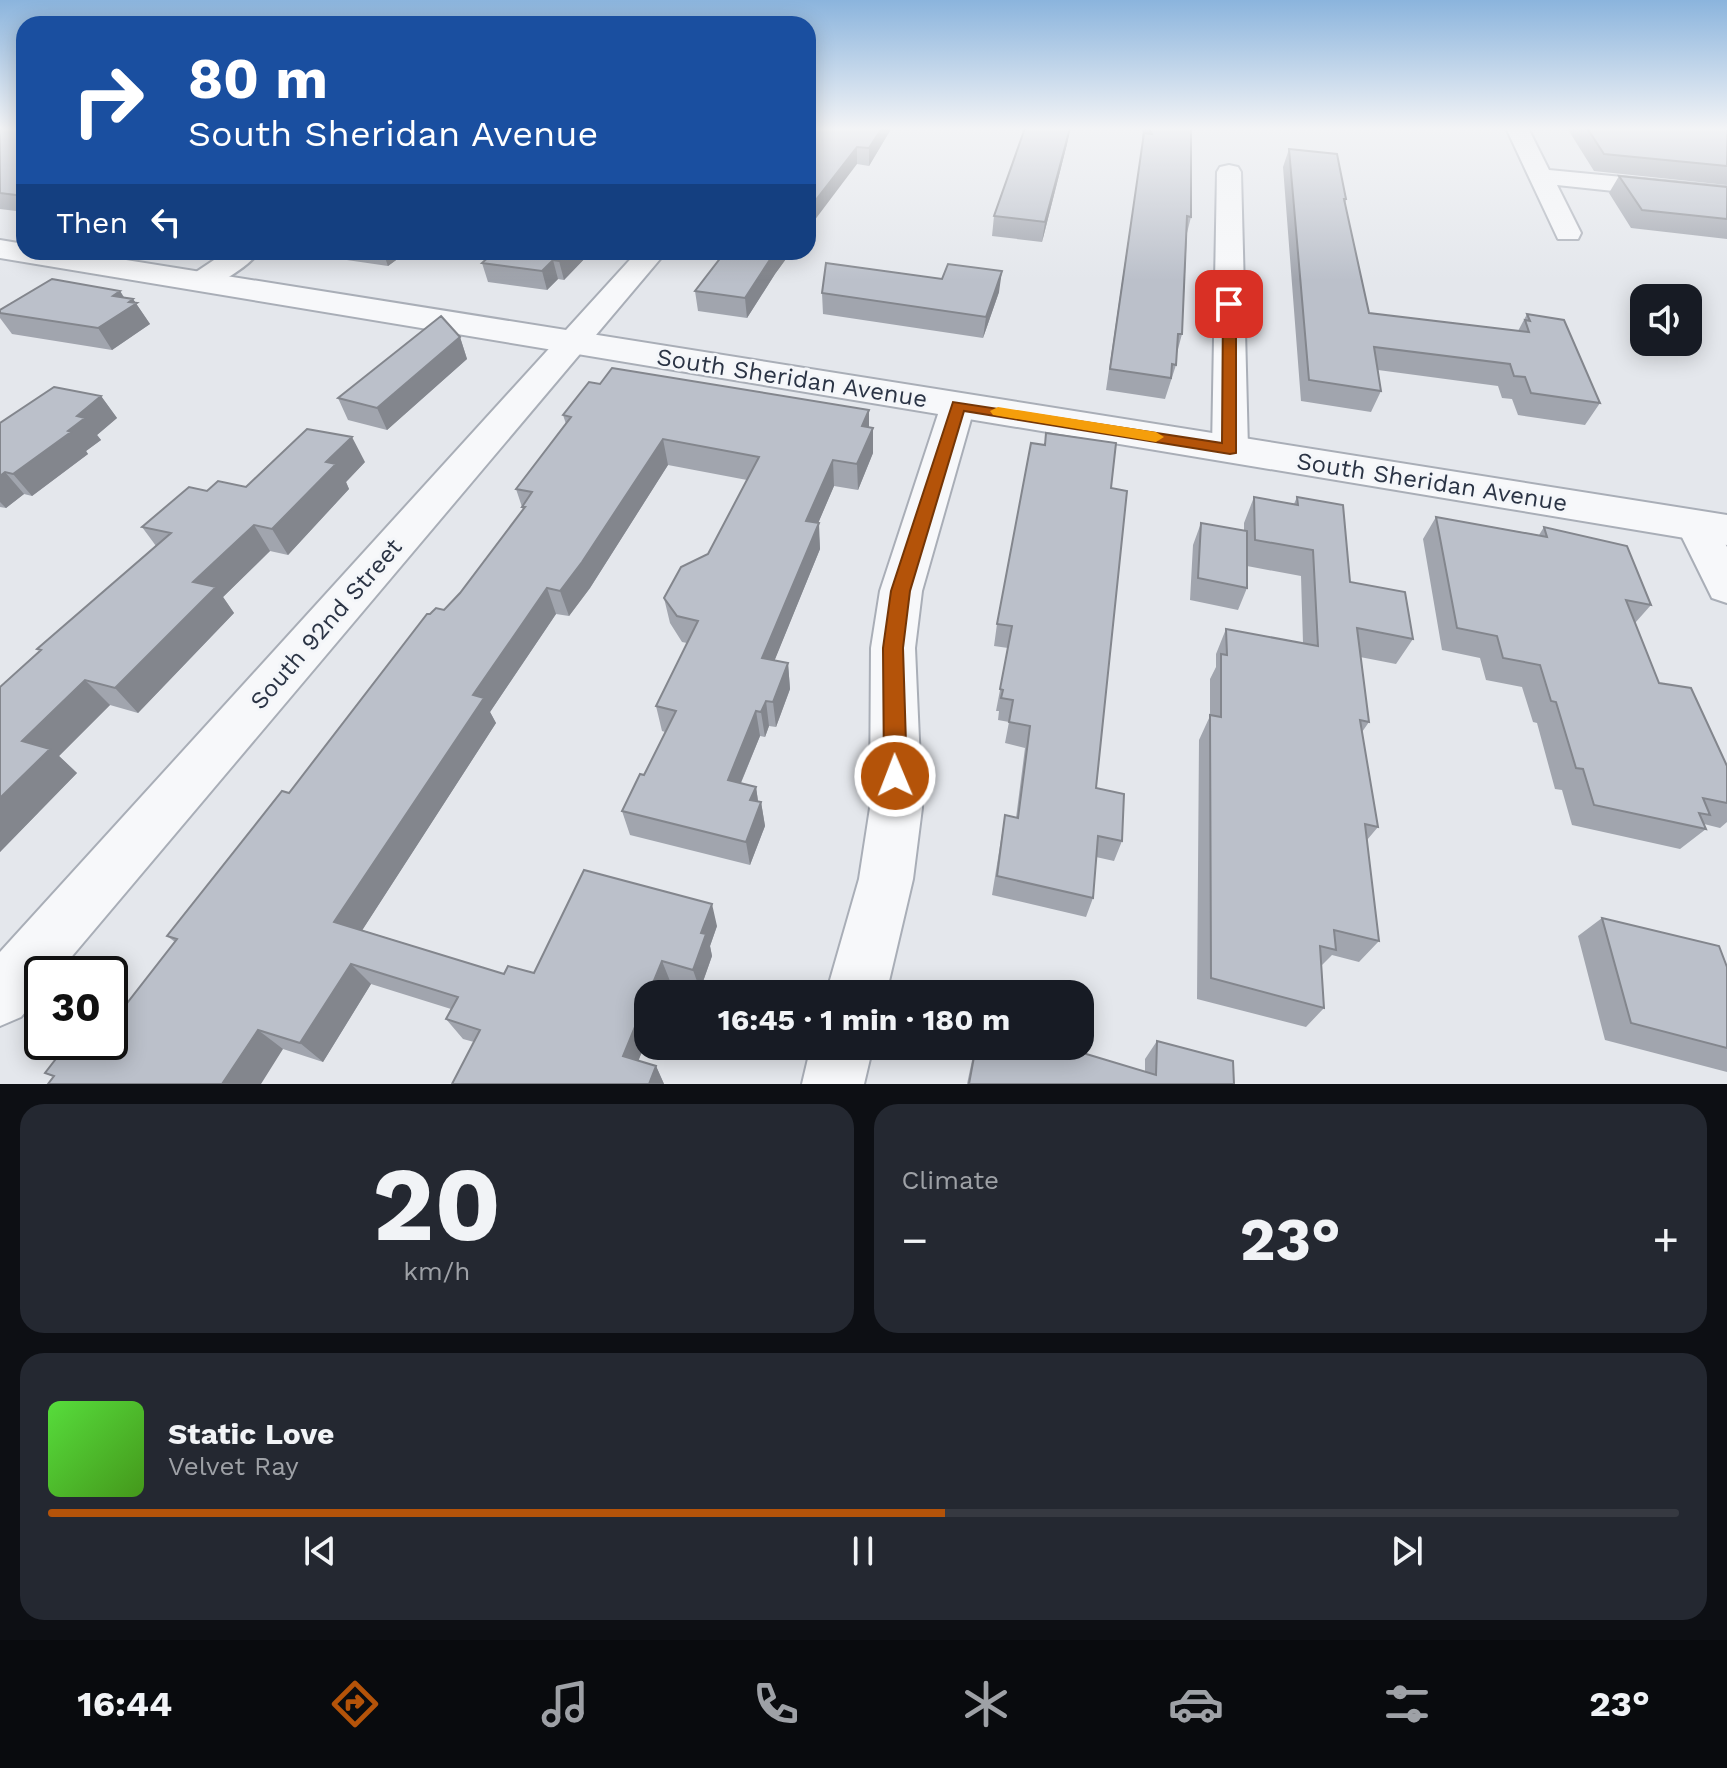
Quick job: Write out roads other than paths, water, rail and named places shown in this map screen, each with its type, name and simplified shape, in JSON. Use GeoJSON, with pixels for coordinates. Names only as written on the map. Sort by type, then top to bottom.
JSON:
{"type":"FeatureCollection","features":[{"type":"Feature","properties":{"kind":"street"},"geometry":{"type":"LineString","coordinates":[[1229,179],[1230,449]]}},
{"type":"Feature","properties":{"kind":"street"},"geometry":{"type":"LineString","coordinates":[[1541,179],[1568,233]]}},
{"type":"Feature","properties":{"kind":"street"},"geometry":{"type":"LineString","coordinates":[[1565,179],[1727,195]]}},
{"type":"Feature","properties":{"kind":"street","name":"South Sheridan Avenue"},"geometry":{"type":"LineString","coordinates":[[67,260],[1712,527]]}},
{"type":"Feature","properties":{"kind":"street"},"geometry":{"type":"LineString","coordinates":[[200,282],[233,260]]}},
{"type":"Feature","properties":{"kind":"street","name":"South 92nd Street"},"geometry":{"type":"LineString","coordinates":[[0,996],[645,260]]}},
{"type":"Feature","properties":{"kind":"street"},"geometry":{"type":"LineString","coordinates":[[860,980],[886,879],[896,808],[893,648],[901,591],[958,405]]}},
{"type":"Feature","properties":{"kind":"street"},"geometry":{"type":"LineString","coordinates":[[1712,527],[1727,587]]}},
{"type":"Feature","properties":{"kind":"street"},"geometry":{"type":"LineString","coordinates":[[833,1084],[839,1060]]}}]}
